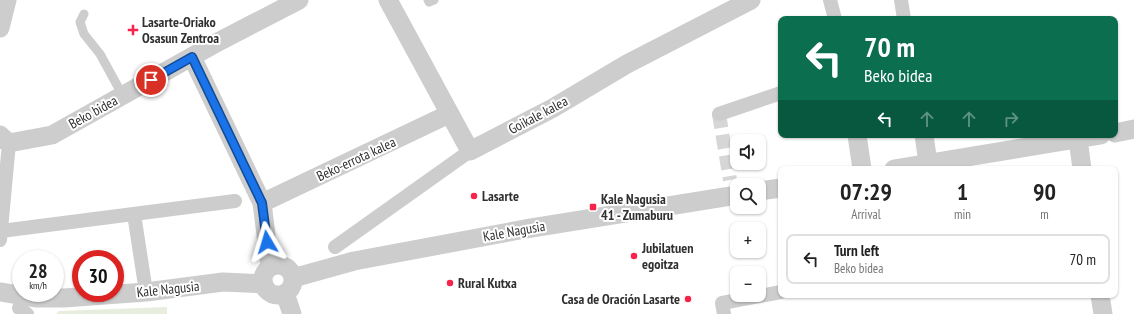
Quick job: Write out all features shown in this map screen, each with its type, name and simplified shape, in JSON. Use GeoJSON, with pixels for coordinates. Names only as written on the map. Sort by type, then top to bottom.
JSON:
{"type":"FeatureCollection","features":[{"type":"Feature","properties":{"kind":"street"},"geometry":{"type":"LineString","coordinates":[[0,28],[7,0]]}},
{"type":"Feature","properties":{"kind":"street","name":"Beko bidea"},"geometry":{"type":"LineString","coordinates":[[3,140],[52,135],[192,57],[299,0]]}},
{"type":"Feature","properties":{"kind":"street"},"geometry":{"type":"LineString","coordinates":[[388,0],[470,151]]}},
{"type":"Feature","properties":{"kind":"street","name":"Goikale kalea"},"geometry":{"type":"LineString","coordinates":[[334,247],[470,151],[553,108],[627,64],[751,0]]}},
{"type":"Feature","properties":{"kind":"street"},"geometry":{"type":"LineString","coordinates":[[830,0],[834,16]]}},
{"type":"Feature","properties":{"kind":"street"},"geometry":{"type":"LineString","coordinates":[[901,0],[904,16]]}},
{"type":"Feature","properties":{"kind":"street"},"geometry":{"type":"LineString","coordinates":[[192,57],[262,203],[267,276],[270,292],[275,294],[289,286]]}},
{"type":"Feature","properties":{"kind":"street"},"geometry":{"type":"LineString","coordinates":[[719,114],[778,94]]}},
{"type":"Feature","properties":{"kind":"street","name":"Beko-errota kalea"},"geometry":{"type":"LineString","coordinates":[[262,203],[449,114]]}},
{"type":"Feature","properties":{"kind":"street"},"geometry":{"type":"LineString","coordinates":[[1118,132],[1134,129]]}},
{"type":"Feature","properties":{"kind":"street"},"geometry":{"type":"LineString","coordinates":[[857,138],[862,166]]}},
{"type":"Feature","properties":{"kind":"street"},"geometry":{"type":"LineString","coordinates":[[924,138],[928,163]]}},
{"type":"Feature","properties":{"kind":"street"},"geometry":{"type":"LineString","coordinates":[[911,166],[1084,138]]}},
{"type":"Feature","properties":{"kind":"street"},"geometry":{"type":"LineString","coordinates":[[1078,139],[1082,166]]}},
{"type":"Feature","properties":{"kind":"street"},"geometry":{"type":"LineString","coordinates":[[3,140],[0,235],[134,214],[235,201]]}},
{"type":"Feature","properties":{"kind":"street"},"geometry":{"type":"LineString","coordinates":[[766,190],[778,188]]}},
{"type":"Feature","properties":{"kind":"street","name":"Kale Nagusia"},"geometry":{"type":"LineString","coordinates":[[289,286],[362,259],[525,229],[730,196]]}},
{"type":"Feature","properties":{"kind":"street"},"geometry":{"type":"LineString","coordinates":[[134,214],[146,292]]}},
{"type":"Feature","properties":{"kind":"street"},"geometry":{"type":"LineString","coordinates":[[267,276],[275,265],[285,266],[289,269],[292,314]]}},
{"type":"Feature","properties":{"kind":"street","name":"Kale Nagusia"},"geometry":{"type":"LineString","coordinates":[[0,292],[37,298],[64,298],[146,292],[267,276]]}},
{"type":"Feature","properties":{"kind":"street"},"geometry":{"type":"LineString","coordinates":[[724,314],[722,303],[778,293]]}},
{"type":"Feature","properties":{"kind":"street"},"geometry":{"type":"LineString","coordinates":[[1100,298],[1103,314]]}},
{"type":"Feature","properties":{"kind":"lane"},"geometry":{"type":"LineString","coordinates":[[428,0],[429,2],[434,0]]}},
{"type":"Feature","properties":{"kind":"lane"},"geometry":{"type":"LineString","coordinates":[[84,14],[80,22],[84,34],[100,54],[123,96]]}},
{"type":"Feature","properties":{"kind":"green space"},"geometry":{"type":"Polygon","coordinates":[[[167,307],[167,314],[56,314],[59,311],[167,307]]]}},
{"type":"Feature","properties":{"kind":"tunnel"},"geometry":{"type":"LineString","coordinates":[[719,114],[730,180]]}},
{"type":"Feature","properties":{"kind":"place","name":"Lasarte-Oriako Osasun Zentroa"},"geometry":{"type":"Point","coordinates":[133,30]}},
{"type":"Feature","properties":{"kind":"place","name":"Lasarte"},"geometry":{"type":"Point","coordinates":[474,196]}},
{"type":"Feature","properties":{"kind":"place","name":"Kale Nagusia 41 - Zumaburu"},"geometry":{"type":"Point","coordinates":[593,207]}},
{"type":"Feature","properties":{"kind":"place","name":"Jubilatuen egoitza"},"geometry":{"type":"Point","coordinates":[634,256]}},
{"type":"Feature","properties":{"kind":"place","name":"Rural Kutxa"},"geometry":{"type":"Point","coordinates":[450,283]}},
{"type":"Feature","properties":{"kind":"place","name":"Casa de Oración Lasarte"},"geometry":{"type":"Point","coordinates":[688,299]}},
{"type":"Feature","properties":{"kind":"route"},"geometry":{"type":"LineString","coordinates":[[151,80],[192,57],[262,203],[267,242]]}}]}
